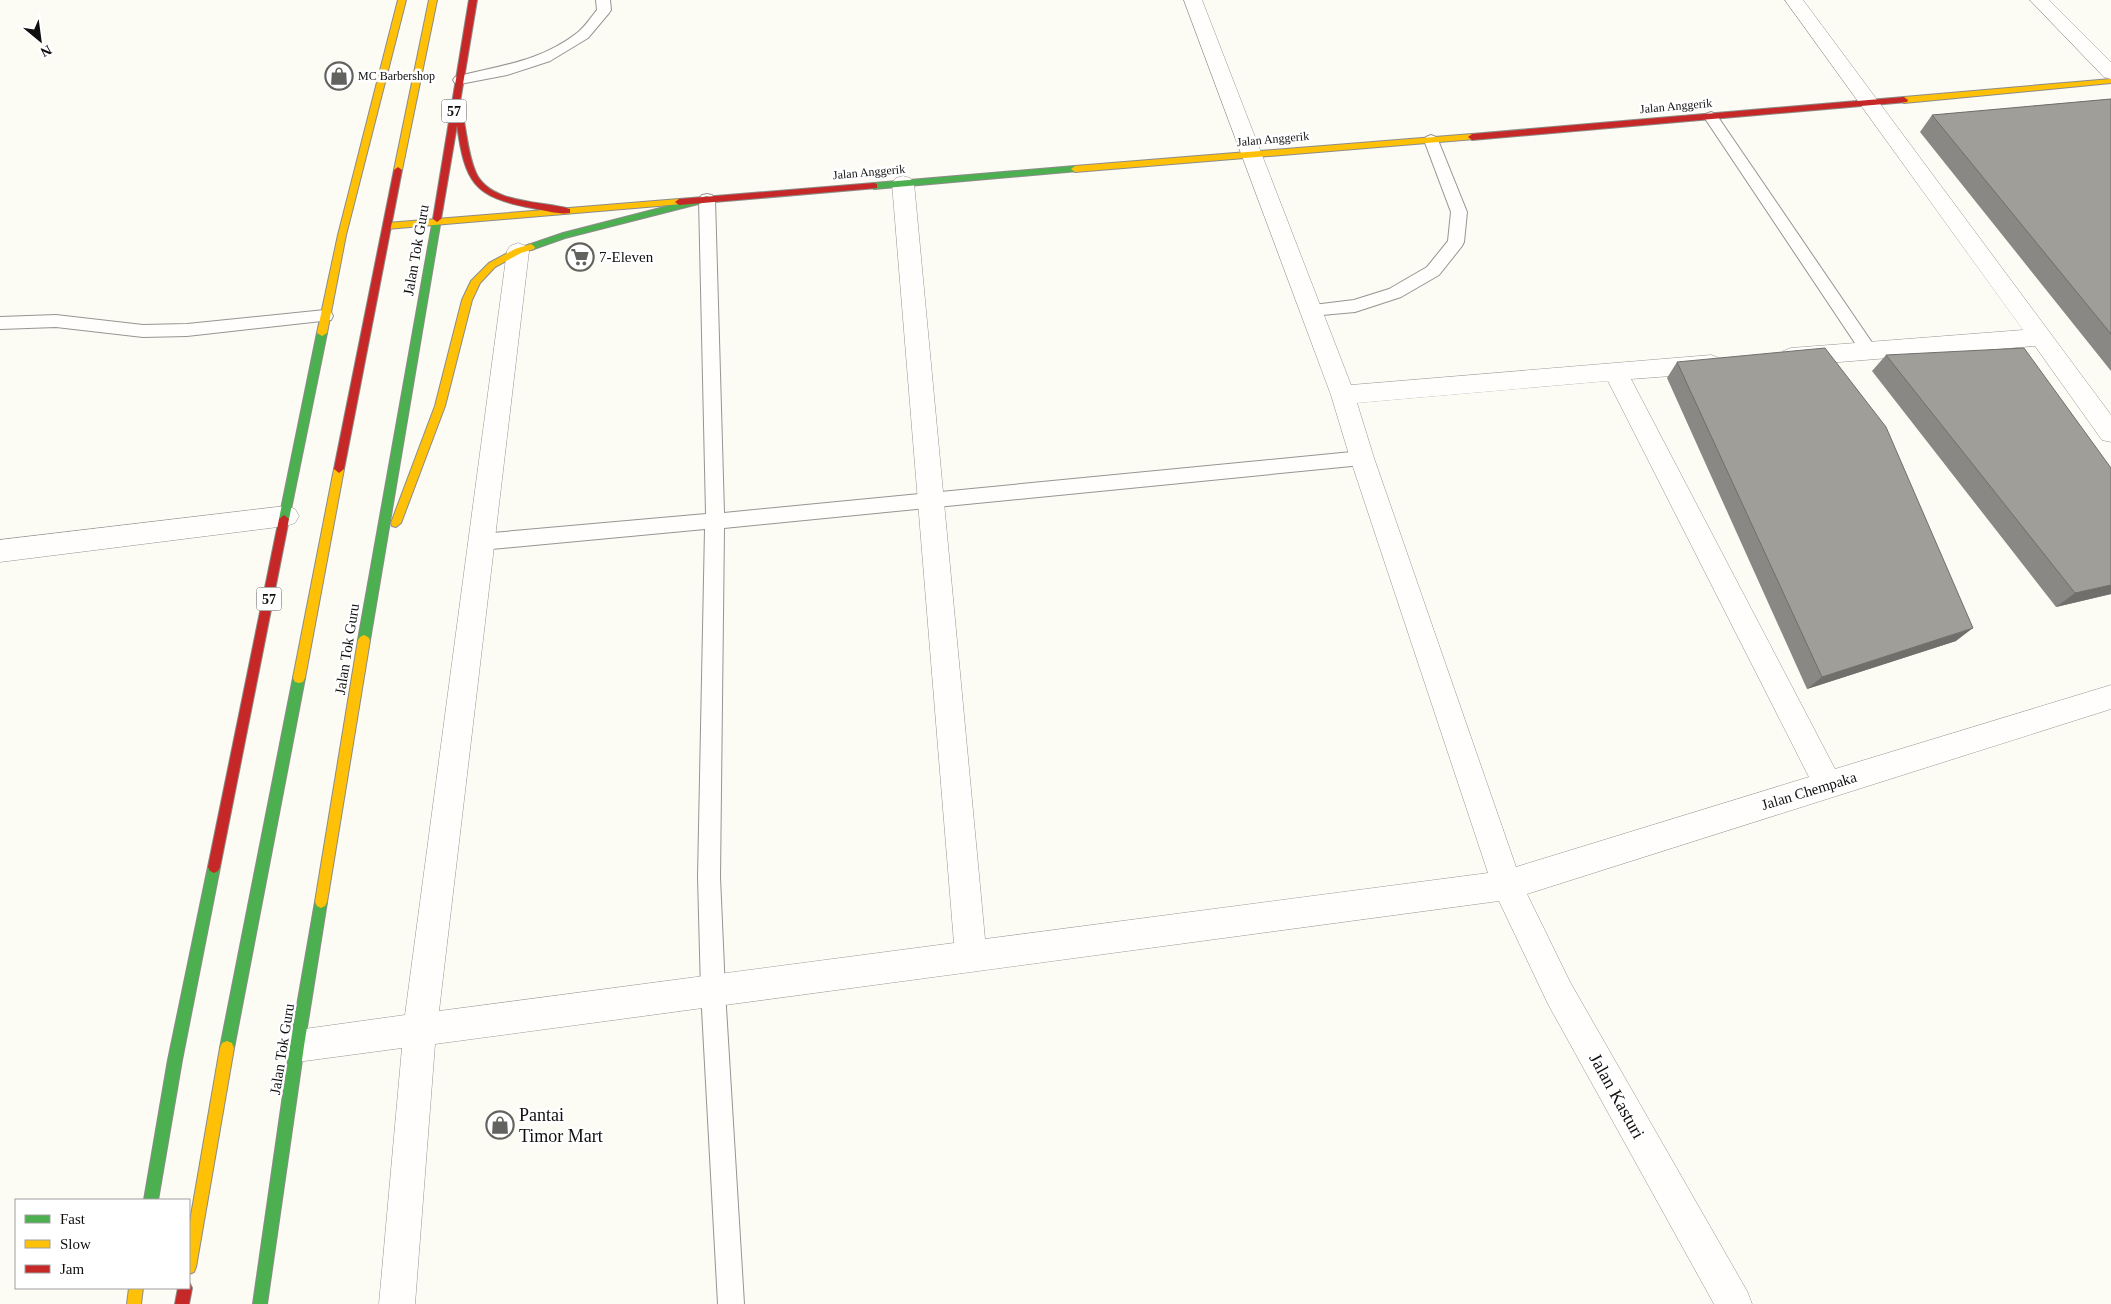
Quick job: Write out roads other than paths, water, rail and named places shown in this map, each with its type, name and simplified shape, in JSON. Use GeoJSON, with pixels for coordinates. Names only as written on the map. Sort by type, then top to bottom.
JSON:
{"type":"FeatureCollection","features":[{"type":"Feature","properties":{"kind":"main road","name":"57"},"geometry":{"type":"LineString","coordinates":[[151,1199],[177,1050],[325,316],[342,235],[402,0]]}},
{"type":"Feature","properties":{"kind":"main road"},"geometry":{"type":"LineString","coordinates":[[190,1261],[227,1049],[387,226],[433,0]]}},
{"type":"Feature","properties":{"kind":"main road","name":"Jalan Tok Guru"},"geometry":{"type":"LineString","coordinates":[[260,1304],[297,1046],[373,584],[473,0]]}},
{"type":"Feature","properties":{"kind":"main road","name":"Jalan Anggerik"},"geometry":{"type":"LineString","coordinates":[[387,226],[1431,140],[2111,81]]}},
{"type":"Feature","properties":{"kind":"main road"},"geometry":{"type":"LineString","coordinates":[[456,102],[470,169],[478,185],[490,193],[506,199],[567,211]]}},
{"type":"Feature","properties":{"kind":"main road"},"geometry":{"type":"LineString","coordinates":[[373,584],[440,406],[467,300],[476,281],[492,265],[518,251],[563,236],[707,199]]}},
{"type":"Feature","properties":{"kind":"main road"},"geometry":{"type":"LineString","coordinates":[[134,1304],[136,1289]]}},
{"type":"Feature","properties":{"kind":"main road"},"geometry":{"type":"LineString","coordinates":[[182,1304],[185,1289]]}},
{"type":"Feature","properties":{"kind":"street","name":"Jalan Kasturi"},"geometry":{"type":"LineString","coordinates":[[1194,0],[1343,395],[1362,458],[1507,885],[1559,993],[1734,1304]]}},
{"type":"Feature","properties":{"kind":"street"},"geometry":{"type":"LineString","coordinates":[[1794,0],[2111,433]]}},
{"type":"Feature","properties":{"kind":"street"},"geometry":{"type":"LineString","coordinates":[[2039,0],[2111,73]]}},
{"type":"Feature","properties":{"kind":"street"},"geometry":{"type":"LineString","coordinates":[[903,183],[971,956]]}},
{"type":"Feature","properties":{"kind":"street"},"geometry":{"type":"LineString","coordinates":[[397,1304],[420,1029],[518,251]]}},
{"type":"Feature","properties":{"kind":"street"},"geometry":{"type":"LineString","coordinates":[[1771,359],[2041,337]]}},
{"type":"Feature","properties":{"kind":"street"},"geometry":{"type":"LineString","coordinates":[[1343,395],[1732,362]]}},
{"type":"Feature","properties":{"kind":"street"},"geometry":{"type":"LineString","coordinates":[[1615,372],[1828,785]]}},
{"type":"Feature","properties":{"kind":"street"},"geometry":{"type":"LineString","coordinates":[[0,551],[286,516]]}},
{"type":"Feature","properties":{"kind":"street","name":"Jalan Chempaka"},"geometry":{"type":"LineString","coordinates":[[297,1046],[1507,885],[2111,697]]}},
{"type":"Feature","properties":{"kind":"lane"},"geometry":{"type":"LineString","coordinates":[[460,80],[502,72],[546,58],[583,35],[604,10],[603,0]]}},
{"type":"Feature","properties":{"kind":"lane"},"geometry":{"type":"LineString","coordinates":[[1711,116],[1869,351]]}},
{"type":"Feature","properties":{"kind":"lane"},"geometry":{"type":"LineString","coordinates":[[1311,310],[1355,306],[1395,293],[1433,271],[1456,242],[1459,212],[1431,140]]}},
{"type":"Feature","properties":{"kind":"lane"},"geometry":{"type":"LineString","coordinates":[[707,199],[715,522],[709,877],[712,990],[732,1304]]}},
{"type":"Feature","properties":{"kind":"lane"},"geometry":{"type":"LineString","coordinates":[[0,322],[56,321],[143,331],[187,330],[325,316]]}},
{"type":"Feature","properties":{"kind":"lane"},"geometry":{"type":"LineString","coordinates":[[481,542],[715,522],[931,499],[1362,458]]}},
{"type":"Feature","properties":{"kind":"place","name":"MC Barbershop"},"geometry":{"type":"Point","coordinates":[339,76]}},
{"type":"Feature","properties":{"kind":"place","name":"7-Eleven"},"geometry":{"type":"Point","coordinates":[580,257]}},
{"type":"Feature","properties":{"kind":"place","name":"Pantai Timor Mart"},"geometry":{"type":"Point","coordinates":[500,1125]}}]}
